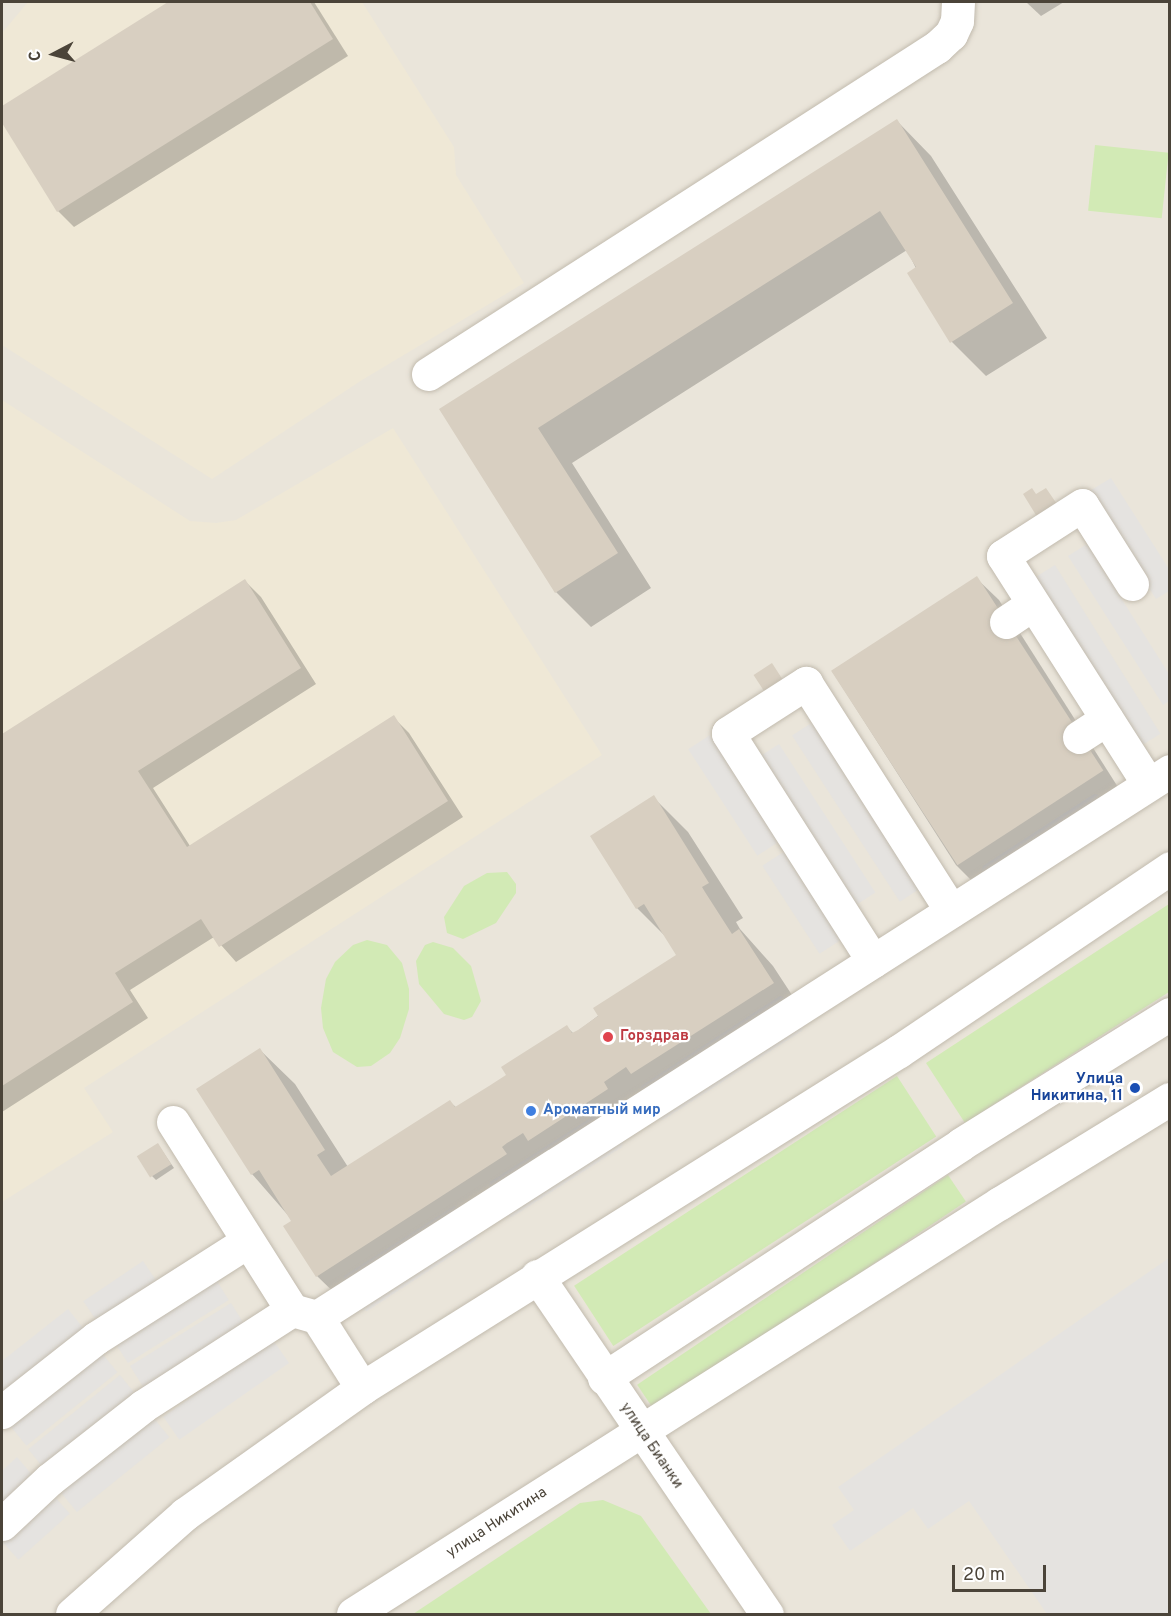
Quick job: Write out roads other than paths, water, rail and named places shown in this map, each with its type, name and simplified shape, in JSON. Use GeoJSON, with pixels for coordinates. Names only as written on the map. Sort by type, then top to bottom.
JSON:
{"type":"FeatureCollection","features":[{"type":"Feature","properties":{"kind":"street"},"geometry":{"type":"LineString","coordinates":[[428,374],[937,47],[951,34],[957,21],[958,2]]}},
{"type":"Feature","properties":{"kind":"street"},"geometry":{"type":"LineString","coordinates":[[2,1524],[50,1479],[143,1406],[305,1314],[873,961],[1159,777],[1107,719],[1003,556],[1082,505],[1132,584]]}},
{"type":"Feature","properties":{"kind":"street"},"geometry":{"type":"LineString","coordinates":[[1006,622],[1033,604]]}},
{"type":"Feature","properties":{"kind":"street"},"geometry":{"type":"LineString","coordinates":[[873,961],[728,733],[796,689],[806,683],[951,911]]}},
{"type":"Feature","properties":{"kind":"street"},"geometry":{"type":"LineString","coordinates":[[1079,737],[1107,719]]}},
{"type":"Feature","properties":{"kind":"street"},"geometry":{"type":"LineString","coordinates":[[72,1614],[185,1514],[362,1388],[537,1276],[899,1051],[1170,868]]}},
{"type":"Feature","properties":{"kind":"street"},"geometry":{"type":"LineString","coordinates":[[604,1378],[960,1144],[1170,1014]]}},
{"type":"Feature","properties":{"kind":"street","name":"улица Никитина"},"geometry":{"type":"LineString","coordinates":[[353,1614],[1170,1099]]}},
{"type":"Feature","properties":{"kind":"street"},"geometry":{"type":"LineString","coordinates":[[172,1122],[248,1240],[362,1388]]}},
{"type":"Feature","properties":{"kind":"street"},"geometry":{"type":"LineString","coordinates":[[2,1412],[96,1338],[248,1240]]}},
{"type":"Feature","properties":{"kind":"street","name":"улица Бианки"},"geometry":{"type":"LineString","coordinates":[[537,1276],[604,1378],[767,1614]]}},
{"type":"Feature","properties":{"kind":"place","name":"Горздрав"},"geometry":{"type":"Point","coordinates":[608,1037]}},
{"type":"Feature","properties":{"kind":"place","name":"Улица Никитина, 11"},"geometry":{"type":"Point","coordinates":[1135,1088]}},
{"type":"Feature","properties":{"kind":"place","name":"Ароматный мир"},"geometry":{"type":"Point","coordinates":[531,1111]}}]}
